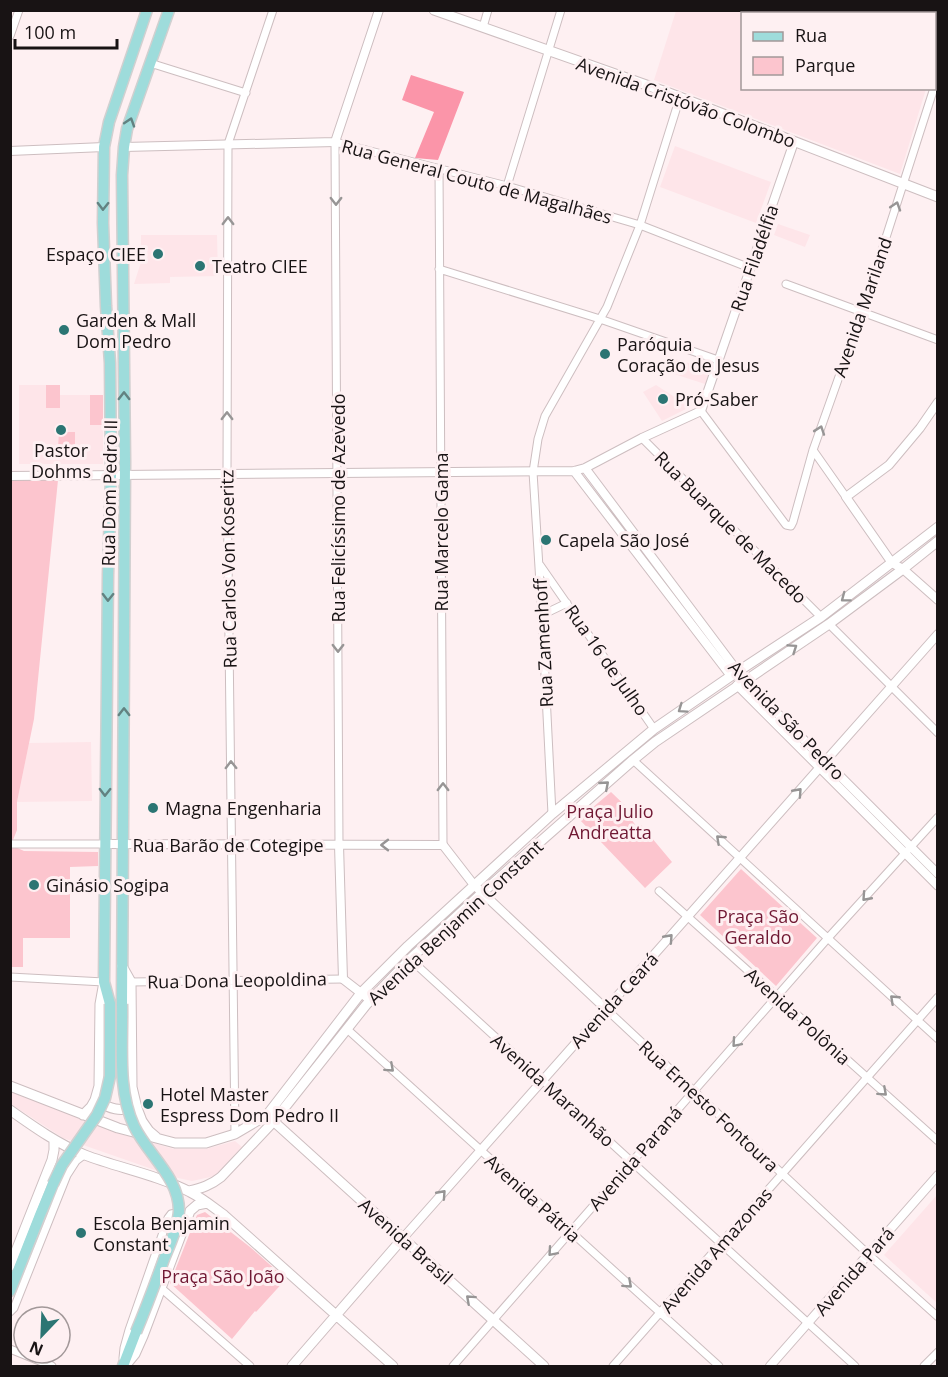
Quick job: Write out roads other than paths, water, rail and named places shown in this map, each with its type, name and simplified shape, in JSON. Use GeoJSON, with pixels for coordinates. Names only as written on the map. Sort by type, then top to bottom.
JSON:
{"type":"FeatureCollection","features":[{"type":"Feature","properties":{"kind":"main road","name":"Rua Dom Pedro II"},"geometry":{"type":"LineString","coordinates":[[83,1115],[95,1100],[99,1086],[100,1004],[104,982],[111,476],[110,363],[103,223],[104,147],[109,122],[147,10]]}},
{"type":"Feature","properties":{"kind":"main road","name":"Rua Dom Pedro II"},"geometry":{"type":"LineString","coordinates":[[123,1366],[175,1231],[178,1211],[175,1191],[161,1164],[134,1126],[126,1101],[123,1076],[122,1004],[124,476],[122,199],[124,147],[127,129],[169,10]]}},
{"type":"Feature","properties":{"kind":"main road","name":"Avenida Cristóvão Colombo"},"geometry":{"type":"LineString","coordinates":[[434,10],[680,98],[938,197]]}},
{"type":"Feature","properties":{"kind":"main road","name":"Avenida Benjamin Constant"},"geometry":{"type":"LineString","coordinates":[[10,1086],[118,1128],[175,1143],[206,1143],[235,1134],[271,1118],[361,993],[408,946],[552,814],[654,729],[821,616],[938,527]]}},
{"type":"Feature","properties":{"kind":"main road","name":"Avenida Benjamin Constant"},"geometry":{"type":"LineString","coordinates":[[189,1191],[204,1188],[221,1177],[370,1000],[410,959],[633,760],[655,742],[830,624],[938,541]]}},
{"type":"Feature","properties":{"kind":"main road","name":"Rua Dom Pedro II"},"geometry":{"type":"LineString","coordinates":[[122,966],[131,982],[132,1087],[142,1121],[158,1139]]}},
{"type":"Feature","properties":{"kind":"main road","name":"Rua Dom Pedro II"},"geometry":{"type":"LineString","coordinates":[[10,1291],[62,1165],[97,1115],[105,1098],[110,1076],[110,1004],[104,982]]}},
{"type":"Feature","properties":{"kind":"main road"},"geometry":{"type":"LineString","coordinates":[[95,1100],[115,1110],[137,1107]]}},
{"type":"Feature","properties":{"kind":"main road"},"geometry":{"type":"LineString","coordinates":[[10,1110],[54,1140],[84,1155],[189,1191],[207,1203],[224,1215],[393,1366]]}},
{"type":"Feature","properties":{"kind":"main road","name":"Avenida Brasil"},"geometry":{"type":"LineString","coordinates":[[271,1118],[544,1366]]}},
{"type":"Feature","properties":{"kind":"main road"},"geometry":{"type":"LineString","coordinates":[[10,1266],[52,1160],[54,1140]]}},
{"type":"Feature","properties":{"kind":"main road"},"geometry":{"type":"LineString","coordinates":[[123,1366],[135,1354],[143,1336],[190,1211],[198,1205],[207,1203]]}},
{"type":"Feature","properties":{"kind":"main road","name":"Avenida Ceará"},"geometry":{"type":"LineString","coordinates":[[292,1366],[403,1238]]}},
{"type":"Feature","properties":{"kind":"street"},"geometry":{"type":"LineString","coordinates":[[10,36],[19,10]]}},
{"type":"Feature","properties":{"kind":"street","name":"Rua Carlos Von Koseritz"},"geometry":{"type":"LineString","coordinates":[[235,1134],[227,475],[228,144],[273,10]]}},
{"type":"Feature","properties":{"kind":"street","name":"Rua Felicíssimo de Azevedo"},"geometry":{"type":"LineString","coordinates":[[343,979],[339,845],[335,142],[379,10]]}},
{"type":"Feature","properties":{"kind":"street"},"geometry":{"type":"LineString","coordinates":[[483,27],[488,10]]}},
{"type":"Feature","properties":{"kind":"street"},"geometry":{"type":"LineString","coordinates":[[507,186],[561,10]]}},
{"type":"Feature","properties":{"kind":"street"},"geometry":{"type":"LineString","coordinates":[[150,63],[246,93]]}},
{"type":"Feature","properties":{"kind":"street","name":"Rua Zamenhoff"},"geometry":{"type":"LineString","coordinates":[[552,814],[533,472],[538,439],[545,416],[607,307],[640,225],[680,98]]}},
{"type":"Feature","properties":{"kind":"street","name":"Avenida Mariland"},"geometry":{"type":"LineString","coordinates":[[701,411],[786,525],[791,526],[813,450],[862,312],[903,184],[934,102]]}},
{"type":"Feature","properties":{"kind":"street","name":"Rua General Couto de Magalhães"},"geometry":{"type":"LineString","coordinates":[[124,147],[335,142],[507,186],[640,225],[750,268]]}},
{"type":"Feature","properties":{"kind":"street","name":"Rua Filadélfia"},"geometry":{"type":"LineString","coordinates":[[701,411],[794,142]]}},
{"type":"Feature","properties":{"kind":"street"},"geometry":{"type":"LineString","coordinates":[[10,151],[104,147]]}},
{"type":"Feature","properties":{"kind":"street","name":"Rua Marcelo Gama"},"geometry":{"type":"LineString","coordinates":[[439,168],[443,845]]}},
{"type":"Feature","properties":{"kind":"street"},"geometry":{"type":"LineString","coordinates":[[439,269],[600,319],[718,360]]}},
{"type":"Feature","properties":{"kind":"street"},"geometry":{"type":"LineString","coordinates":[[786,284],[938,340]]}},
{"type":"Feature","properties":{"kind":"street"},"geometry":{"type":"LineString","coordinates":[[846,497],[889,465],[938,402]]}},
{"type":"Feature","properties":{"kind":"street"},"geometry":{"type":"LineString","coordinates":[[10,476],[574,471],[585,468],[701,411]]}},
{"type":"Feature","properties":{"kind":"street","name":"Rua Buarque de Macedo"},"geometry":{"type":"LineString","coordinates":[[642,438],[821,616]]}},
{"type":"Feature","properties":{"kind":"street"},"geometry":{"type":"LineString","coordinates":[[813,450],[892,563],[903,569],[938,600]]}},
{"type":"Feature","properties":{"kind":"street","name":"Avenida São Pedro"},"geometry":{"type":"LineString","coordinates":[[585,468],[632,531],[650,562],[741,683],[908,851],[938,886]]}},
{"type":"Feature","properties":{"kind":"street","name":"Avenida São Pedro"},"geometry":{"type":"LineString","coordinates":[[574,471],[623,536],[650,562]]}},
{"type":"Feature","properties":{"kind":"street"},"geometry":{"type":"LineString","coordinates":[[603,509],[611,503]]}},
{"type":"Feature","properties":{"kind":"street"},"geometry":{"type":"LineString","coordinates":[[623,536],[632,531]]}},
{"type":"Feature","properties":{"kind":"street","name":"Rua 16 de Julho"},"geometry":{"type":"LineString","coordinates":[[538,562],[654,729]]}},
{"type":"Feature","properties":{"kind":"street"},"geometry":{"type":"LineString","coordinates":[[542,615],[567,603]]}},
{"type":"Feature","properties":{"kind":"street"},"geometry":{"type":"LineString","coordinates":[[830,624],[938,733]]}},
{"type":"Feature","properties":{"kind":"street","name":"Avenida Ceará"},"geometry":{"type":"LineString","coordinates":[[403,1238],[938,634]]}},
{"type":"Feature","properties":{"kind":"street"},"geometry":{"type":"LineString","coordinates":[[633,760],[938,1039]]}},
{"type":"Feature","properties":{"kind":"street","name":"Avenida Paraná"},"geometry":{"type":"LineString","coordinates":[[453,1366],[828,938],[938,817]]}},
{"type":"Feature","properties":{"kind":"street","name":"Rua Barão de Cotegipe"},"geometry":{"type":"LineString","coordinates":[[12,844],[443,845]]}},
{"type":"Feature","properties":{"kind":"street"},"geometry":{"type":"LineString","coordinates":[[443,845],[474,885]]}},
{"type":"Feature","properties":{"kind":"street","name":"Avenida São Pedro"},"geometry":{"type":"LineString","coordinates":[[908,851],[938,874]]}},
{"type":"Feature","properties":{"kind":"street","name":"Rua Ernesto Fontoura"},"geometry":{"type":"LineString","coordinates":[[474,885],[938,1317]]}},
{"type":"Feature","properties":{"kind":"street","name":"Avenida Polônia"},"geometry":{"type":"LineString","coordinates":[[659,891],[938,1141]]}},
{"type":"Feature","properties":{"kind":"street","name":"Avenida Maranhão"},"geometry":{"type":"LineString","coordinates":[[410,959],[855,1366]]}},
{"type":"Feature","properties":{"kind":"street"},"geometry":{"type":"LineString","coordinates":[[10,977],[104,982]]}},
{"type":"Feature","properties":{"kind":"street"},"geometry":{"type":"LineString","coordinates":[[343,979],[370,1000]]}},
{"type":"Feature","properties":{"kind":"street","name":"Rua Dona Leopoldina"},"geometry":{"type":"LineString","coordinates":[[131,982],[343,979]]}},
{"type":"Feature","properties":{"kind":"street","name":"Avenida Amazonas"},"geometry":{"type":"LineString","coordinates":[[614,1366],[938,997]]}},
{"type":"Feature","properties":{"kind":"street","name":"Avenida Pátria"},"geometry":{"type":"LineString","coordinates":[[347,1029],[719,1366]]}},
{"type":"Feature","properties":{"kind":"street"},"geometry":{"type":"LineString","coordinates":[[10,1312],[14,1308],[67,1175],[76,1161],[84,1155]]}},
{"type":"Feature","properties":{"kind":"street","name":"Avenida Pará"},"geometry":{"type":"LineString","coordinates":[[770,1366],[938,1175]]}},
{"type":"Feature","properties":{"kind":"street"},"geometry":{"type":"LineString","coordinates":[[123,1366],[124,1348],[129,1329],[168,1218],[176,1212],[190,1211]]}},
{"type":"Feature","properties":{"kind":"street"},"geometry":{"type":"LineString","coordinates":[[161,1288],[250,1366]]}},
{"type":"Feature","properties":{"kind":"street"},"geometry":{"type":"LineString","coordinates":[[10,1349],[52,1366]]}},
{"type":"Feature","properties":{"kind":"street"},"geometry":{"type":"LineString","coordinates":[[924,1366],[938,1352]]}},
{"type":"Feature","properties":{"kind":"place","name":"Espaço CIEE"},"geometry":{"type":"Point","coordinates":[158,254]}},
{"type":"Feature","properties":{"kind":"place","name":"Teatro CIEE"},"geometry":{"type":"Point","coordinates":[200,266]}},
{"type":"Feature","properties":{"kind":"place","name":"Garden & Mall Dom Pedro"},"geometry":{"type":"Point","coordinates":[64,330]}},
{"type":"Feature","properties":{"kind":"place","name":"Paróquia Coração de Jesus"},"geometry":{"type":"Point","coordinates":[605,354]}},
{"type":"Feature","properties":{"kind":"place","name":"Pró-Saber"},"geometry":{"type":"Point","coordinates":[663,399]}},
{"type":"Feature","properties":{"kind":"place","name":"Pastor Dohms"},"geometry":{"type":"Point","coordinates":[61,430]}},
{"type":"Feature","properties":{"kind":"place","name":"Capela São José"},"geometry":{"type":"Point","coordinates":[546,540]}},
{"type":"Feature","properties":{"kind":"place","name":"Magna Engenharia"},"geometry":{"type":"Point","coordinates":[153,808]}},
{"type":"Feature","properties":{"kind":"place","name":"Ginásio Sogipa"},"geometry":{"type":"Point","coordinates":[34,885]}},
{"type":"Feature","properties":{"kind":"place","name":"Hotel Master Espress Dom Pedro II"},"geometry":{"type":"Point","coordinates":[148,1104]}},
{"type":"Feature","properties":{"kind":"place","name":"Escola Benjamin Constant"},"geometry":{"type":"Point","coordinates":[81,1233]}},
{"type":"Feature","properties":{"kind":"park label","name":"Praça Julio Andreatta"},"geometry":{"type":"Point","coordinates":[610,821]}},
{"type":"Feature","properties":{"kind":"park label","name":"Praça São Geraldo"},"geometry":{"type":"Point","coordinates":[758,926]}},
{"type":"Feature","properties":{"kind":"park label","name":"Praça São João"},"geometry":{"type":"Point","coordinates":[223,1276]}}]}
